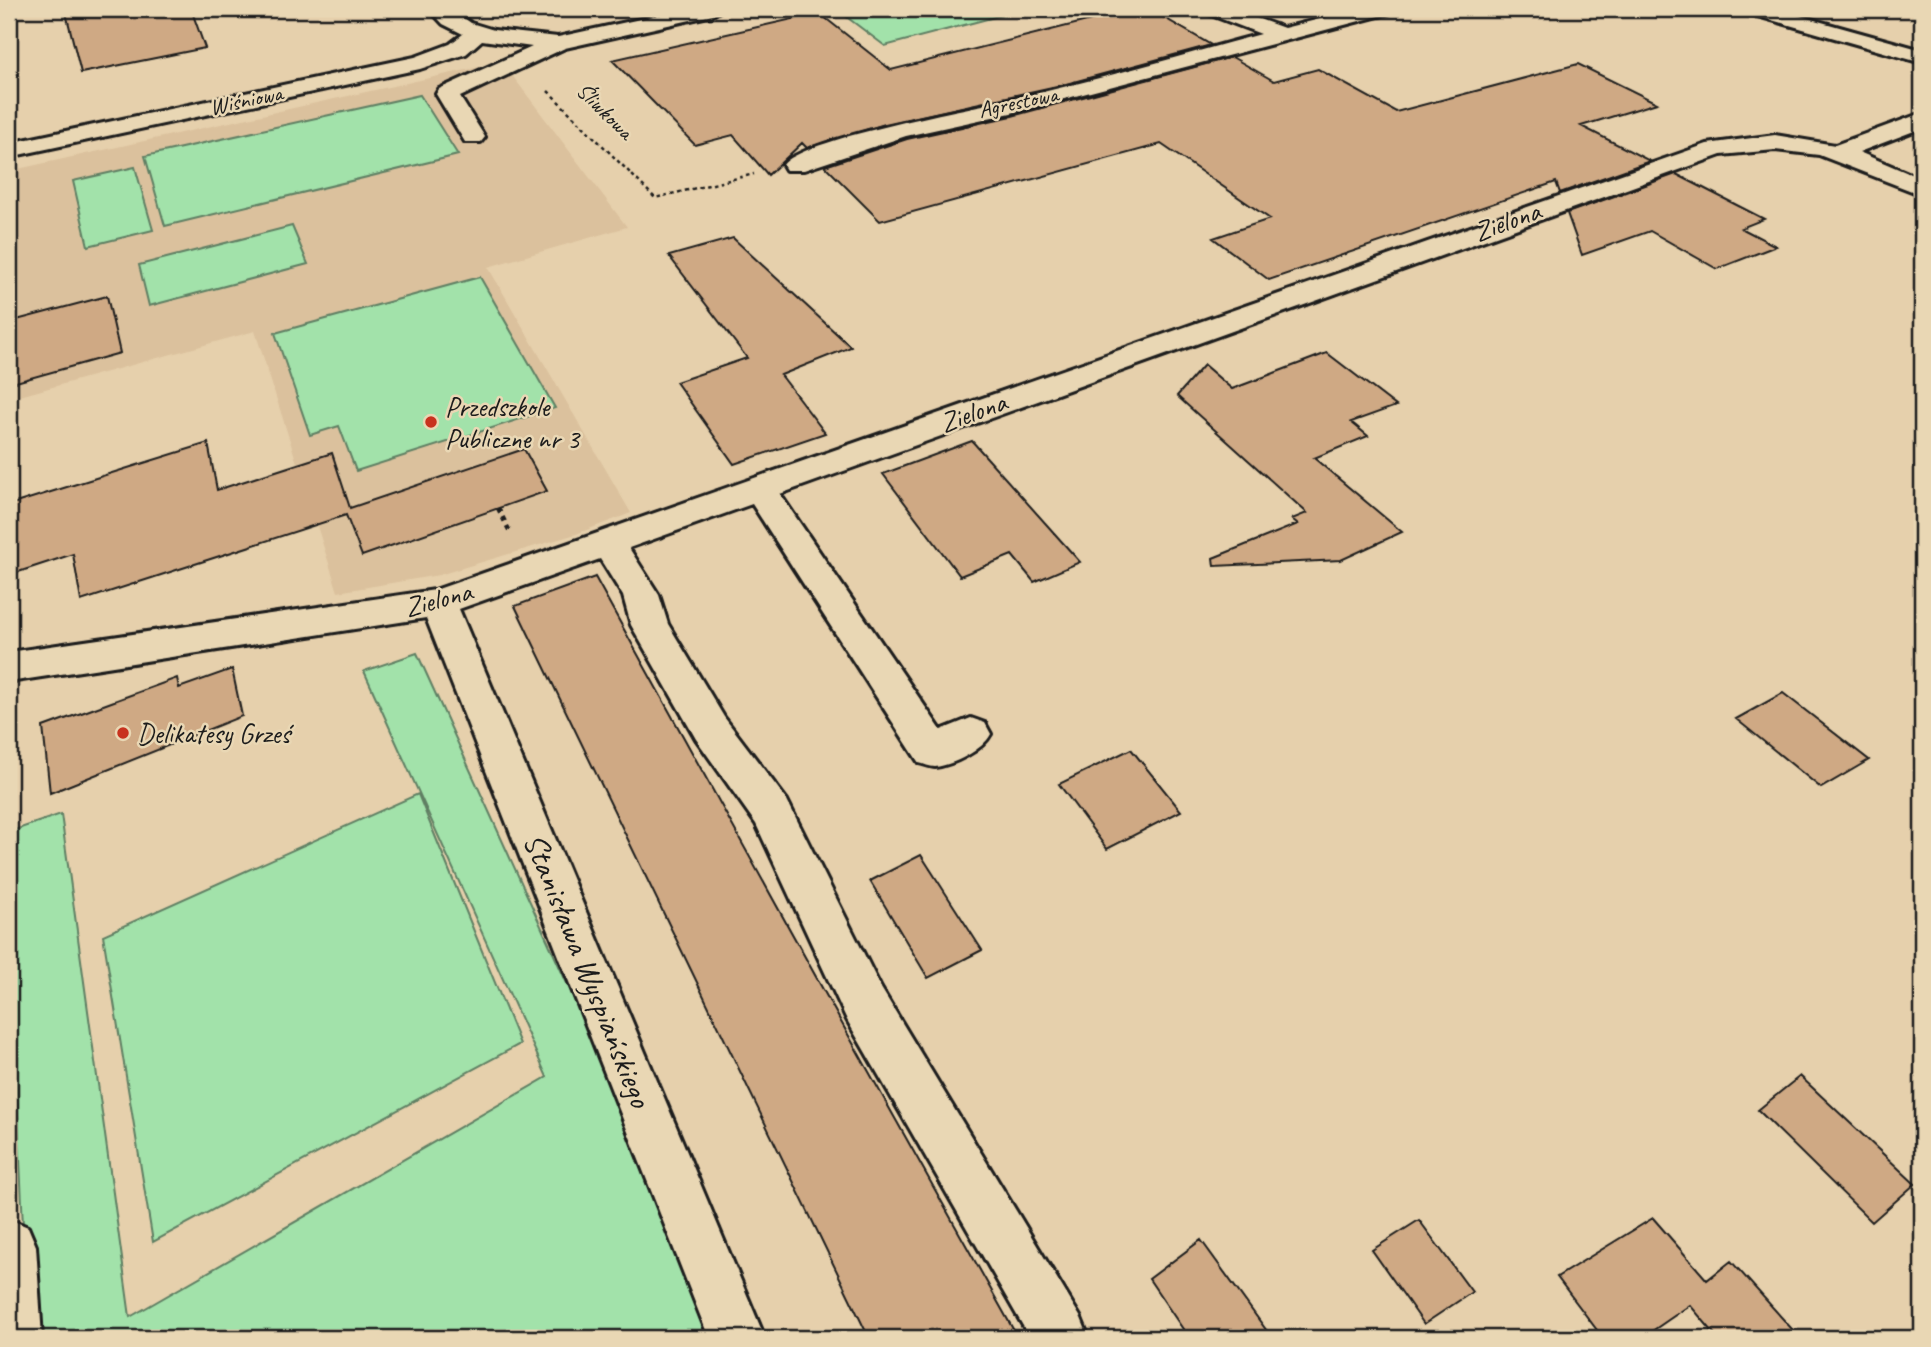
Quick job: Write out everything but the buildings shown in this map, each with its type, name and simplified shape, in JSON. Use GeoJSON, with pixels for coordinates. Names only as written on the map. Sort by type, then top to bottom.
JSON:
{"type":"FeatureCollection","features":[{"type":"Feature","properties":{"kind":"street"},"geometry":{"type":"LineString","coordinates":[[439,9],[451,23],[476,34],[558,43]]}},
{"type":"Feature","properties":{"kind":"street"},"geometry":{"type":"LineString","coordinates":[[473,137],[447,94],[558,43],[713,9]]}},
{"type":"Feature","properties":{"kind":"street"},"geometry":{"type":"LineString","coordinates":[[1213,9],[1280,34]]}},
{"type":"Feature","properties":{"kind":"street","name":"Agrestowa"},"geometry":{"type":"LineString","coordinates":[[795,164],[849,143],[949,117],[1003,108],[1382,9]]}},
{"type":"Feature","properties":{"kind":"street"},"geometry":{"type":"LineString","coordinates":[[1754,9],[1922,57]]}},
{"type":"Feature","properties":{"kind":"street","name":"Wiśniowa"},"geometry":{"type":"LineString","coordinates":[[9,150],[420,62],[458,49],[476,34]]}},
{"type":"Feature","properties":{"kind":"street"},"geometry":{"type":"LineString","coordinates":[[1840,151],[1922,120]]}},
{"type":"Feature","properties":{"kind":"street","name":"Zielona"},"geometry":{"type":"LineString","coordinates":[[9,667],[361,617],[438,603],[1716,149],[1755,141],[1783,141],[1840,151],[1922,188]]}},
{"type":"Feature","properties":{"kind":"street"},"geometry":{"type":"LineString","coordinates":[[759,489],[933,751],[971,734]]}},
{"type":"Feature","properties":{"kind":"street"},"geometry":{"type":"LineString","coordinates":[[608,543],[641,595],[650,625],[710,728],[772,813],[864,1004],[1061,1338]]}},
{"type":"Feature","properties":{"kind":"street","name":"Stanisława Wyspiańskiego"},"geometry":{"type":"LineString","coordinates":[[438,603],[737,1338]]}},
{"type":"Feature","properties":{"kind":"street"},"geometry":{"type":"LineString","coordinates":[[9,1246],[14,1338]]}},
{"type":"Feature","properties":{"kind":"path","name":"Śliwkowa"},"geometry":{"type":"LineString","coordinates":[[516,62],[526,68],[655,198],[795,164]]}},
{"type":"Feature","properties":{"kind":"shaded area"},"geometry":{"type":"Polygon","coordinates":[[[502,62],[627,227],[488,267],[631,513],[576,534],[439,575],[338,592],[255,331],[9,399],[9,171],[502,62]]]}},
{"type":"Feature","properties":{"kind":"green space"},"geometry":{"type":"Polygon","coordinates":[[[836,9],[999,9],[1006,14],[885,46],[836,9]]]}},
{"type":"Feature","properties":{"kind":"green space"},"geometry":{"type":"Polygon","coordinates":[[[420,95],[458,155],[165,226],[145,156],[420,95]]]}},
{"type":"Feature","properties":{"kind":"green space"},"geometry":{"type":"Polygon","coordinates":[[[135,167],[153,230],[88,246],[73,181],[135,167]]]}},
{"type":"Feature","properties":{"kind":"green space"},"geometry":{"type":"Polygon","coordinates":[[[292,226],[308,264],[149,306],[139,265],[292,226]]]}},
{"type":"Feature","properties":{"kind":"green space"},"geometry":{"type":"Polygon","coordinates":[[[480,277],[555,408],[356,471],[339,426],[310,435],[275,333],[480,277]]]}},
{"type":"Feature","properties":{"kind":"green space"},"geometry":{"type":"Polygon","coordinates":[[[417,653],[728,1338],[28,1338],[9,914],[9,832],[61,814],[130,1317],[547,1077],[364,671],[417,653]]]}},
{"type":"Feature","properties":{"kind":"green space"},"geometry":{"type":"Polygon","coordinates":[[[418,794],[520,1044],[153,1242],[103,935],[418,794]]]}},
{"type":"Feature","properties":{"kind":"place","name":"Przedszkole Publiczne nr 3"},"geometry":{"type":"Point","coordinates":[431,422]}},
{"type":"Feature","properties":{"kind":"place","name":"Delikatesy Grześ"},"geometry":{"type":"Point","coordinates":[123,733]}}]}
